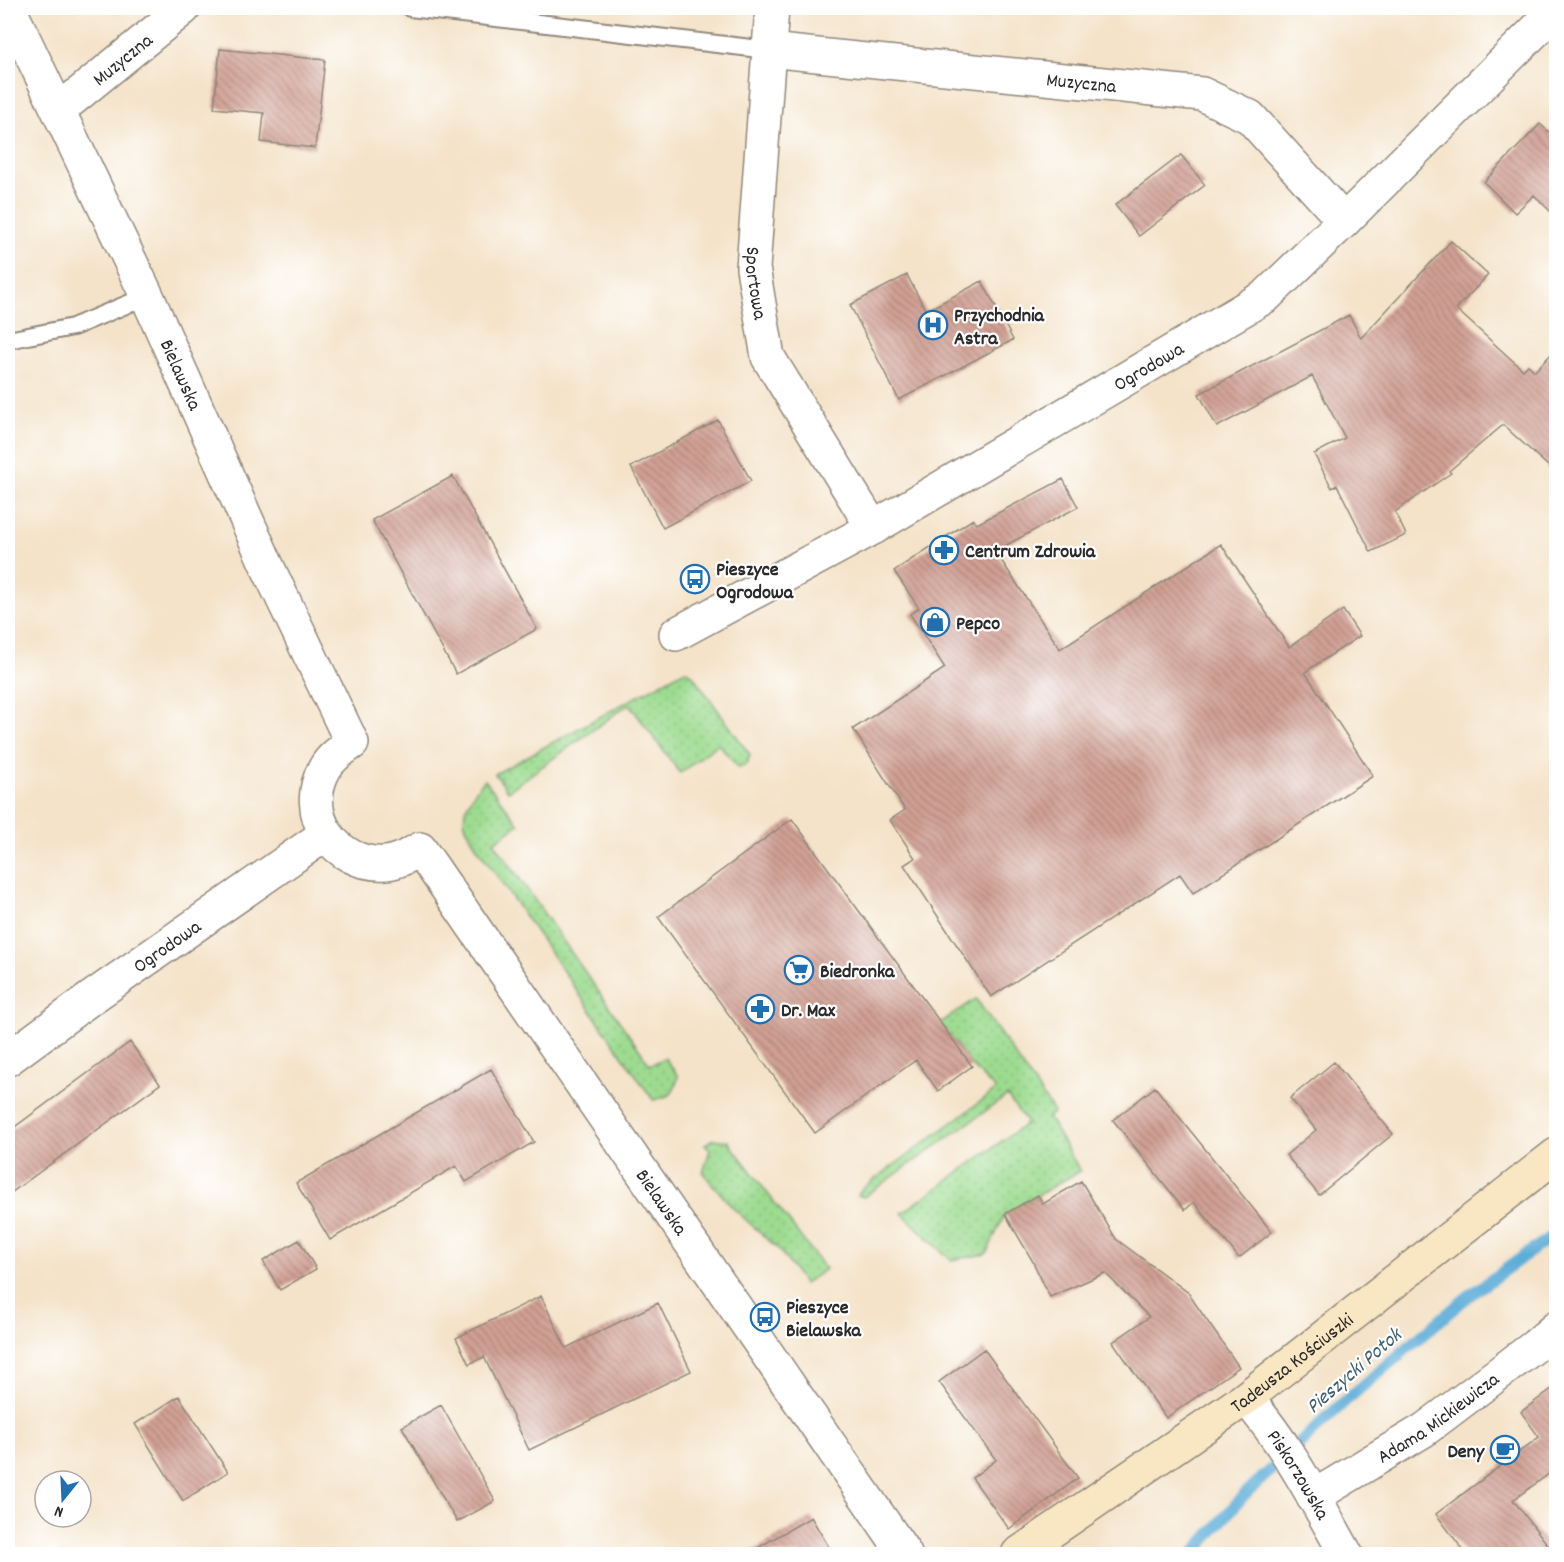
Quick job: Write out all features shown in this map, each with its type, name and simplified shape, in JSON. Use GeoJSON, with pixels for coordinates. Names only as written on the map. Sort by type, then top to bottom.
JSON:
{"type":"FeatureCollection","features":[{"type":"Feature","properties":{"kind":"main road","name":"Tadeusza Kościuszki"},"geometry":{"type":"LineString","coordinates":[[1018,1554],[1255,1408],[1557,1155]]}},
{"type":"Feature","properties":{"kind":"street","name":"Bielawska"},"geometry":{"type":"LineString","coordinates":[[9,8],[147,296],[268,570],[352,743],[337,753],[325,767],[318,783],[316,800],[318,818],[326,834],[338,848],[352,858],[370,863],[388,863],[405,858],[420,849],[905,1554]]}},
{"type":"Feature","properties":{"kind":"street","name":"Muzyczna"},"geometry":{"type":"LineString","coordinates":[[59,110],[184,8]]}},
{"type":"Feature","properties":{"kind":"street","name":"Sportowa"},"geometry":{"type":"LineString","coordinates":[[772,8],[753,268],[768,357],[873,528]]}},
{"type":"Feature","properties":{"kind":"street","name":"Ogrodowa"},"geometry":{"type":"LineString","coordinates":[[676,634],[873,528],[1266,296],[1543,22],[1557,11]]}},
{"type":"Feature","properties":{"kind":"street","name":"Muzyczna"},"geometry":{"type":"LineString","coordinates":[[768,50],[1202,94],[1250,117],[1344,221]]}},
{"type":"Feature","properties":{"kind":"street","name":"Ogrodowa"},"geometry":{"type":"LineString","coordinates":[[8,1059],[326,834]]}},
{"type":"Feature","properties":{"kind":"street","name":"Adama Mickiewicza"},"geometry":{"type":"LineString","coordinates":[[1309,1489],[1424,1430],[1557,1328]]}},
{"type":"Feature","properties":{"kind":"street","name":"Piskorzowska"},"geometry":{"type":"LineString","coordinates":[[1255,1408],[1309,1489],[1346,1554]]}},
{"type":"Feature","properties":{"kind":"lane"},"geometry":{"type":"LineString","coordinates":[[410,8],[768,50]]}},
{"type":"Feature","properties":{"kind":"lane"},"geometry":{"type":"LineString","coordinates":[[8,340],[73,327],[147,296]]}},
{"type":"Feature","properties":{"kind":"green space"},"geometry":{"type":"Polygon","coordinates":[[[685,670],[692,674],[750,755],[747,764],[739,768],[718,744],[680,773],[629,704],[508,791],[495,774],[685,670]]]}},
{"type":"Feature","properties":{"kind":"green space"},"geometry":{"type":"Polygon","coordinates":[[[485,780],[519,824],[494,842],[650,1065],[665,1058],[678,1076],[673,1091],[668,1096],[653,1100],[476,846],[464,818],[473,794],[485,780]]]}},
{"type":"Feature","properties":{"kind":"green space"},"geometry":{"type":"Polygon","coordinates":[[[976,999],[1054,1112],[1048,1117],[1080,1171],[1005,1214],[986,1254],[951,1260],[902,1213],[1027,1123],[1007,1096],[864,1197],[857,1195],[863,1188],[996,1090],[972,1066],[940,1023],[976,999]]]}},
{"type":"Feature","properties":{"kind":"green space"},"geometry":{"type":"Polygon","coordinates":[[[713,1139],[728,1141],[825,1269],[804,1284],[780,1251],[732,1207],[703,1173],[710,1150],[705,1144],[713,1139]]]}},
{"type":"Feature","properties":{"kind":"building"},"geometry":{"type":"Polygon","coordinates":[[[220,49],[325,60],[315,148],[261,142],[264,113],[214,108],[220,49]]]}},
{"type":"Feature","properties":{"kind":"building"},"geometry":{"type":"Polygon","coordinates":[[[1540,124],[1557,139],[1557,218],[1534,195],[1515,213],[1484,182],[1540,124]]]}},
{"type":"Feature","properties":{"kind":"building"},"geometry":{"type":"Polygon","coordinates":[[[1181,155],[1205,185],[1139,236],[1115,205],[1181,155]]]}},
{"type":"Feature","properties":{"kind":"building"},"geometry":{"type":"Polygon","coordinates":[[[1451,241],[1488,275],[1456,309],[1523,370],[1528,365],[1535,371],[1557,348],[1557,474],[1503,425],[1449,471],[1451,473],[1395,512],[1406,535],[1371,552],[1337,485],[1332,488],[1314,454],[1345,438],[1312,376],[1217,427],[1199,394],[1349,315],[1361,338],[1451,241]]]}},
{"type":"Feature","properties":{"kind":"building","name":"Przychodnia Astra"},"geometry":{"type":"Polygon","coordinates":[[[907,275],[926,311],[982,281],[1013,340],[899,400],[850,305],[907,275]]]}},
{"type":"Feature","properties":{"kind":"building"},"geometry":{"type":"Polygon","coordinates":[[[718,420],[751,481],[663,528],[631,467],[718,420]]]}},
{"type":"Feature","properties":{"kind":"building"},"geometry":{"type":"Polygon","coordinates":[[[453,476],[537,629],[456,674],[372,520],[453,476]]]}},
{"type":"Feature","properties":{"kind":"building"},"geometry":{"type":"Polygon","coordinates":[[[1063,479],[1078,507],[995,551],[1060,649],[1221,544],[1289,647],[1343,610],[1360,636],[1305,672],[1373,776],[1193,893],[1180,874],[991,997],[904,865],[915,858],[890,820],[905,810],[853,729],[945,668],[910,614],[919,608],[894,571],[973,519],[977,524],[1063,479]]]}},
{"type":"Feature","properties":{"kind":"building","name":"Biedronka"},"geometry":{"type":"Polygon","coordinates":[[[792,819],[972,1066],[938,1091],[916,1060],[815,1133],[658,917],[792,819]]]}},
{"type":"Feature","properties":{"kind":"building"},"geometry":{"type":"Polygon","coordinates":[[[130,1042],[160,1084],[8,1195],[8,1132],[130,1042]]]}},
{"type":"Feature","properties":{"kind":"building"},"geometry":{"type":"Polygon","coordinates":[[[1334,1062],[1393,1134],[1319,1195],[1286,1155],[1316,1130],[1290,1098],[1334,1062]]]}},
{"type":"Feature","properties":{"kind":"building"},"geometry":{"type":"Polygon","coordinates":[[[491,1069],[534,1142],[466,1182],[456,1166],[330,1240],[296,1183],[491,1069]]]}},
{"type":"Feature","properties":{"kind":"building"},"geometry":{"type":"Polygon","coordinates":[[[1155,1087],[1272,1232],[1239,1258],[1194,1202],[1185,1210],[1113,1120],[1155,1087]]]}},
{"type":"Feature","properties":{"kind":"building"},"geometry":{"type":"Polygon","coordinates":[[[1081,1181],[1116,1239],[1190,1294],[1239,1367],[1166,1418],[1113,1342],[1149,1317],[1105,1273],[1050,1297],[1032,1260],[1005,1214],[1038,1195],[1043,1204],[1081,1181]]]}},
{"type":"Feature","properties":{"kind":"building"},"geometry":{"type":"Polygon","coordinates":[[[299,1240],[316,1269],[280,1290],[263,1261],[299,1240]]]}},
{"type":"Feature","properties":{"kind":"building"},"geometry":{"type":"Polygon","coordinates":[[[541,1296],[566,1348],[658,1303],[691,1371],[529,1450],[484,1357],[469,1364],[456,1338],[541,1296]]]}},
{"type":"Feature","properties":{"kind":"building"},"geometry":{"type":"Polygon","coordinates":[[[984,1349],[1078,1478],[1009,1529],[972,1478],[996,1460],[939,1382],[984,1349]]]}},
{"type":"Feature","properties":{"kind":"building"},"geometry":{"type":"Polygon","coordinates":[[[1557,1385],[1557,1468],[1513,1500],[1555,1554],[1466,1554],[1436,1514],[1539,1437],[1521,1412],[1557,1385]]]}},
{"type":"Feature","properties":{"kind":"building"},"geometry":{"type":"Polygon","coordinates":[[[179,1396],[228,1472],[183,1501],[135,1424],[179,1396]]]}},
{"type":"Feature","properties":{"kind":"building"},"geometry":{"type":"Polygon","coordinates":[[[441,1405],[495,1501],[457,1522],[402,1427],[441,1405]]]}},
{"type":"Feature","properties":{"kind":"building"},"geometry":{"type":"Polygon","coordinates":[[[811,1517],[833,1554],[747,1554],[811,1517]]]}},
{"type":"Feature","properties":{"kind":"waterway","name":"Pieszycki Potok"},"geometry":{"type":"LineString","coordinates":[[1193,1554],[1243,1496],[1344,1402],[1466,1298],[1556,1233]]}},
{"type":"Feature","properties":{"kind":"place","name":"Przychodnia Astra"},"geometry":{"type":"Point","coordinates":[933,325]}},
{"type":"Feature","properties":{"kind":"place","name":"Centrum Zdrowia"},"geometry":{"type":"Point","coordinates":[944,550]}},
{"type":"Feature","properties":{"kind":"place","name":"Pieszyce Ogrodowa"},"geometry":{"type":"Point","coordinates":[695,579]}},
{"type":"Feature","properties":{"kind":"place","name":"Pepco"},"geometry":{"type":"Point","coordinates":[935,622]}},
{"type":"Feature","properties":{"kind":"place","name":"Biedronka"},"geometry":{"type":"Point","coordinates":[799,970]}},
{"type":"Feature","properties":{"kind":"place","name":"Dr. Max"},"geometry":{"type":"Point","coordinates":[760,1009]}},
{"type":"Feature","properties":{"kind":"place","name":"Pieszyce Bielawska"},"geometry":{"type":"Point","coordinates":[765,1317]}},
{"type":"Feature","properties":{"kind":"place","name":"Deny"},"geometry":{"type":"Point","coordinates":[1505,1450]}}]}
